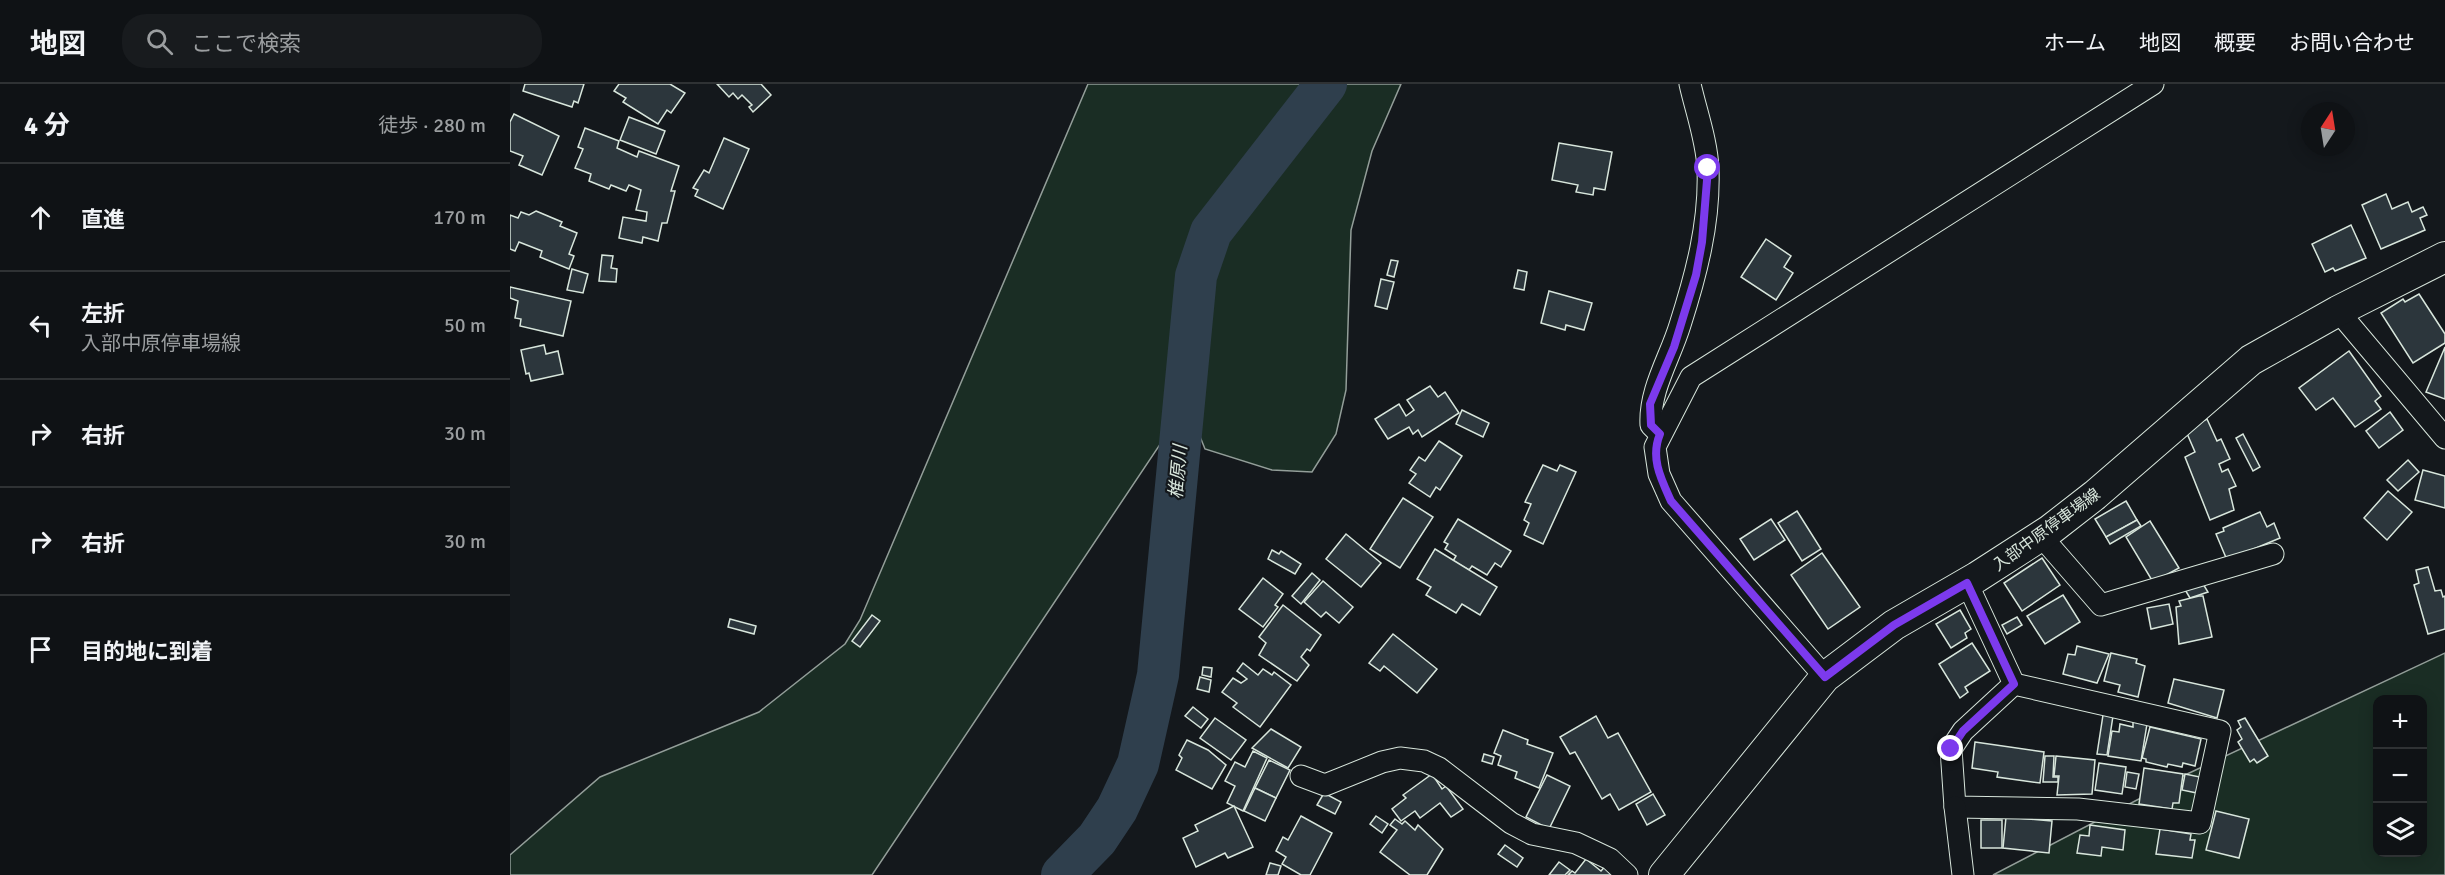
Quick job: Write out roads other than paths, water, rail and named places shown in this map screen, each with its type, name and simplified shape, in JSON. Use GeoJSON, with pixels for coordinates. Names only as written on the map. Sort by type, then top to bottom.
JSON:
{"type":"FeatureCollection","features":[{"type":"Feature","properties":{"kind":"main road","name":"入部中原停車場線"},"geometry":{"type":"LineString","coordinates":[[1664,875],[1825,677],[1894,625],[1967,583],[2041,536],[2095,495],[2251,360],[2338,311],[2445,258]]}},
{"type":"Feature","properties":{"kind":"street"},"geometry":{"type":"LineString","coordinates":[[1660,434],[1651,425],[1650,404],[1674,347],[1696,275],[1706,208],[1708,168],[1690,84]]}},
{"type":"Feature","properties":{"kind":"street"},"geometry":{"type":"LineString","coordinates":[[1825,677],[1671,501],[1659,474],[1655,447],[1691,377],[2153,84]]}},
{"type":"Feature","properties":{"kind":"street"},"geometry":{"type":"LineString","coordinates":[[2338,311],[2445,438]]}},
{"type":"Feature","properties":{"kind":"street"},"geometry":{"type":"LineString","coordinates":[[2041,536],[2101,605],[2273,554]]}},
{"type":"Feature","properties":{"kind":"street"},"geometry":{"type":"LineString","coordinates":[[1967,583],[2014,684]]}},
{"type":"Feature","properties":{"kind":"street"},"geometry":{"type":"LineString","coordinates":[[1955,807],[2078,809],[2200,823],[2220,731],[2014,684]]}},
{"type":"Feature","properties":{"kind":"street"},"geometry":{"type":"LineString","coordinates":[[1963,875],[1951,749],[1963,731],[2014,684]]}},
{"type":"Feature","properties":{"kind":"street"},"geometry":{"type":"LineString","coordinates":[[1301,776],[1325,785],[1382,762],[1400,758],[1424,761],[1439,768],[1511,823],[1532,834],[1576,843],[1610,859],[1627,875]]}},
{"type":"Feature","properties":{"kind":"waterway","name":"椎原川"},"geometry":{"type":"LineString","coordinates":[[1062,875],[1097,839],[1117,809],[1138,764],[1158,675],[1196,276],[1211,232],[1326,84]]}}]}
